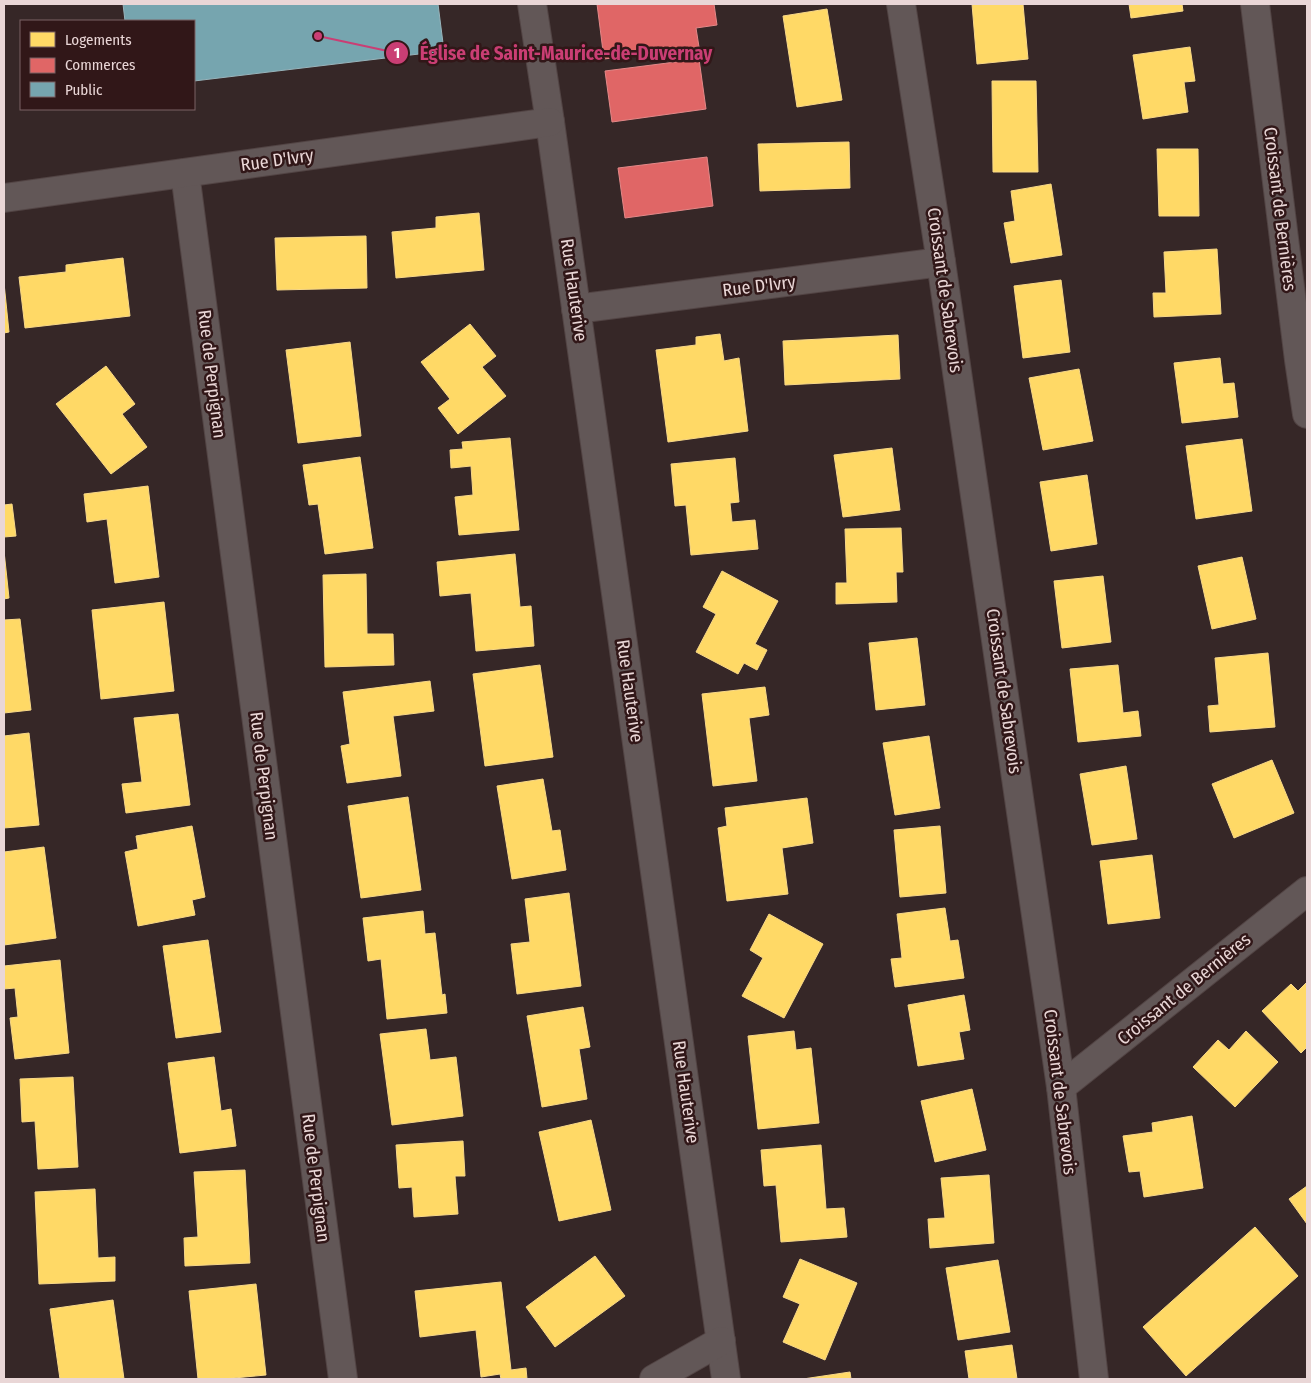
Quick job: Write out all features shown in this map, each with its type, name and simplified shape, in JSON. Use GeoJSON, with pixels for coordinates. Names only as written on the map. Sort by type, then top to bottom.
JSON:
{"type":"FeatureCollection","features":[{"type":"Feature","properties":{"kind":"street","name":"Rue Hauterive"},"geometry":{"type":"LineString","coordinates":[[532,4],[726,1379]]}},
{"type":"Feature","properties":{"kind":"street","name":"Croissant de Sabrevois"},"geometry":{"type":"LineString","coordinates":[[901,4],[941,262],[1062,1086],[1094,1379]]}},
{"type":"Feature","properties":{"kind":"street","name":"Croissant de Bernières"},"geometry":{"type":"LineString","coordinates":[[1255,4],[1303,359],[1307,414]]}},
{"type":"Feature","properties":{"kind":"street","name":"Rue D'Ivry"},"geometry":{"type":"LineString","coordinates":[[4,198],[550,122]]}},
{"type":"Feature","properties":{"kind":"street","name":"Rue de Perpignan"},"geometry":{"type":"LineString","coordinates":[[185,173],[343,1379]]}},
{"type":"Feature","properties":{"kind":"street","name":"Rue D'Ivry"},"geometry":{"type":"LineString","coordinates":[[576,309],[941,262]]}},
{"type":"Feature","properties":{"kind":"street","name":"Croissant de Bernières"},"geometry":{"type":"LineString","coordinates":[[1062,1086],[1307,891]]}},
{"type":"Feature","properties":{"kind":"street"},"geometry":{"type":"LineString","coordinates":[[654,1379],[721,1341]]}},
{"type":"Feature","properties":{"kind":"building: Logements"},"geometry":{"type":"Polygon","coordinates":[[[972,4],[1023,4],[1028,59],[977,64],[972,4]]]}},
{"type":"Feature","properties":{"kind":"building: Logements"},"geometry":{"type":"Polygon","coordinates":[[[1129,4],[1182,4],[1183,11],[1131,18],[1129,4]]]}},
{"type":"Feature","properties":{"kind":"building: Logements"},"geometry":{"type":"Polygon","coordinates":[[[827,9],[842,100],[797,107],[783,16],[827,9]]]}},
{"type":"Feature","properties":{"kind":"building: Logements"},"geometry":{"type":"Polygon","coordinates":[[[1190,47],[1195,81],[1184,82],[1188,112],[1143,119],[1133,55],[1190,47]]]}},
{"type":"Feature","properties":{"kind":"building: Logements"},"geometry":{"type":"Polygon","coordinates":[[[992,81],[1036,81],[1038,172],[993,172],[992,81]]]}},
{"type":"Feature","properties":{"kind":"building: Logements"},"geometry":{"type":"Polygon","coordinates":[[[849,142],[850,188],[760,191],[758,144],[849,142]]]}},
{"type":"Feature","properties":{"kind":"building: Logements"},"geometry":{"type":"Polygon","coordinates":[[[1157,149],[1198,149],[1199,216],[1159,216],[1157,149]]]}},
{"type":"Feature","properties":{"kind":"building: Logements"},"geometry":{"type":"Polygon","coordinates":[[[1051,184],[1062,255],[1011,263],[1004,223],[1015,221],[1011,191],[1051,184]]]}},
{"type":"Feature","properties":{"kind":"building: Logements"},"geometry":{"type":"Polygon","coordinates":[[[479,213],[484,270],[396,278],[392,232],[436,228],[436,217],[479,213]]]}},
{"type":"Feature","properties":{"kind":"building: Logements"},"geometry":{"type":"Polygon","coordinates":[[[366,236],[367,288],[277,290],[275,238],[366,236]]]}},
{"type":"Feature","properties":{"kind":"building: Logements"},"geometry":{"type":"Polygon","coordinates":[[[1217,249],[1221,314],[1154,317],[1153,293],[1166,293],[1164,252],[1217,249]]]}},
{"type":"Feature","properties":{"kind":"building: Logements"},"geometry":{"type":"Polygon","coordinates":[[[123,258],[130,316],[25,328],[19,277],[66,272],[66,265],[123,258]]]}},
{"type":"Feature","properties":{"kind":"building: Logements"},"geometry":{"type":"Polygon","coordinates":[[[1061,280],[1070,352],[1023,358],[1014,286],[1061,280]]]}},
{"type":"Feature","properties":{"kind":"building: Logements"},"geometry":{"type":"Polygon","coordinates":[[[4,283],[9,332],[4,333],[4,283]]]}},
{"type":"Feature","properties":{"kind":"building: Logements"},"geometry":{"type":"Polygon","coordinates":[[[470,324],[496,356],[482,367],[506,396],[458,434],[438,408],[450,399],[421,362],[470,324]]]}},
{"type":"Feature","properties":{"kind":"building: Logements"},"geometry":{"type":"Polygon","coordinates":[[[720,334],[724,361],[739,358],[748,431],[668,442],[656,350],[696,345],[696,337],[720,334]]]}},
{"type":"Feature","properties":{"kind":"building: Logements"},"geometry":{"type":"Polygon","coordinates":[[[898,335],[900,379],[785,385],[783,341],[898,335]]]}},
{"type":"Feature","properties":{"kind":"building: Logements"},"geometry":{"type":"Polygon","coordinates":[[[350,342],[361,436],[298,443],[286,350],[350,342]]]}},
{"type":"Feature","properties":{"kind":"building: Logements"},"geometry":{"type":"Polygon","coordinates":[[[1220,358],[1223,384],[1234,383],[1238,417],[1182,423],[1174,363],[1220,358]]]}},
{"type":"Feature","properties":{"kind":"building: Logements"},"geometry":{"type":"Polygon","coordinates":[[[106,366],[135,404],[122,414],[147,447],[111,474],[56,404],[106,366]]]}},
{"type":"Feature","properties":{"kind":"building: Logements"},"geometry":{"type":"Polygon","coordinates":[[[1079,369],[1093,441],[1043,450],[1029,378],[1079,369]]]}},
{"type":"Feature","properties":{"kind":"building: Logements"},"geometry":{"type":"Polygon","coordinates":[[[510,438],[519,530],[459,535],[455,497],[473,495],[471,466],[451,468],[450,450],[463,449],[462,442],[510,438]]]}},
{"type":"Feature","properties":{"kind":"building: Logements"},"geometry":{"type":"Polygon","coordinates":[[[1242,439],[1252,511],[1196,519],[1186,446],[1242,439]]]}},
{"type":"Feature","properties":{"kind":"building: Logements"},"geometry":{"type":"Polygon","coordinates":[[[892,448],[900,510],[843,517],[834,455],[892,448]]]}},
{"type":"Feature","properties":{"kind":"building: Logements"},"geometry":{"type":"Polygon","coordinates":[[[360,457],[373,548],[325,554],[318,504],[309,505],[303,465],[360,457]]]}},
{"type":"Feature","properties":{"kind":"building: Logements"},"geometry":{"type":"Polygon","coordinates":[[[735,458],[739,502],[730,503],[732,522],[755,520],[758,549],[691,555],[686,505],[675,506],[671,464],[735,458]]]}},
{"type":"Feature","properties":{"kind":"building: Logements"},"geometry":{"type":"Polygon","coordinates":[[[1087,475],[1097,544],[1051,551],[1040,482],[1087,475]]]}},
{"type":"Feature","properties":{"kind":"building: Logements"},"geometry":{"type":"Polygon","coordinates":[[[148,486],[159,577],[115,583],[107,519],[87,522],[84,494],[148,486]]]}},
{"type":"Feature","properties":{"kind":"building: Logements"},"geometry":{"type":"Polygon","coordinates":[[[12,504],[16,536],[4,537],[4,505],[12,504]]]}},
{"type":"Feature","properties":{"kind":"building: Logements"},"geometry":{"type":"Polygon","coordinates":[[[901,528],[903,572],[896,572],[897,602],[836,604],[836,583],[847,583],[845,529],[901,528]]]}},
{"type":"Feature","properties":{"kind":"building: Logements"},"geometry":{"type":"Polygon","coordinates":[[[4,551],[9,598],[4,599],[4,551]]]}},
{"type":"Feature","properties":{"kind":"building: Logements"},"geometry":{"type":"Polygon","coordinates":[[[515,554],[520,607],[531,606],[534,646],[476,651],[471,593],[440,596],[437,562],[515,554]]]}},
{"type":"Feature","properties":{"kind":"building: Logements"},"geometry":{"type":"Polygon","coordinates":[[[1242,557],[1256,619],[1212,629],[1198,566],[1242,557]]]}},
{"type":"Feature","properties":{"kind":"building: Logements"},"geometry":{"type":"Polygon","coordinates":[[[722,571],[778,601],[755,644],[767,650],[757,670],[744,663],[738,674],[696,652],[716,614],[703,607],[722,571]]]}},
{"type":"Feature","properties":{"kind":"building: Logements"},"geometry":{"type":"Polygon","coordinates":[[[366,574],[367,634],[393,634],[394,665],[325,667],[323,575],[366,574]]]}},
{"type":"Feature","properties":{"kind":"building: Logements"},"geometry":{"type":"Polygon","coordinates":[[[1103,576],[1111,642],[1062,648],[1054,581],[1103,576]]]}},
{"type":"Feature","properties":{"kind":"building: Logements"},"geometry":{"type":"Polygon","coordinates":[[[164,602],[174,691],[101,699],[92,610],[164,602]]]}},
{"type":"Feature","properties":{"kind":"building: Logements"},"geometry":{"type":"Polygon","coordinates":[[[20,619],[31,710],[4,713],[4,620],[20,619]]]}},
{"type":"Feature","properties":{"kind":"building: Logements"},"geometry":{"type":"Polygon","coordinates":[[[917,638],[925,705],[876,710],[869,643],[917,638]]]}},
{"type":"Feature","properties":{"kind":"building: Logements"},"geometry":{"type":"Polygon","coordinates":[[[1268,653],[1275,727],[1210,732],[1208,706],[1219,705],[1215,658],[1268,653]]]}},
{"type":"Feature","properties":{"kind":"building: Logements"},"geometry":{"type":"Polygon","coordinates":[[[540,665],[553,757],[485,766],[473,674],[540,665]]]}},
{"type":"Feature","properties":{"kind":"building: Logements"},"geometry":{"type":"Polygon","coordinates":[[[1118,665],[1123,713],[1138,711],[1141,736],[1078,742],[1070,669],[1118,665]]]}},
{"type":"Feature","properties":{"kind":"building: Logements"},"geometry":{"type":"Polygon","coordinates":[[[430,681],[434,711],[393,716],[401,776],[347,783],[341,746],[350,744],[343,692],[430,681]]]}},
{"type":"Feature","properties":{"kind":"building: Logements"},"geometry":{"type":"Polygon","coordinates":[[[765,687],[769,715],[749,718],[757,781],[713,786],[702,694],[765,687]]]}},
{"type":"Feature","properties":{"kind":"building: Logements"},"geometry":{"type":"Polygon","coordinates":[[[178,714],[190,805],[126,813],[122,784],[142,782],[134,718],[178,714]]]}},
{"type":"Feature","properties":{"kind":"building: Logements"},"geometry":{"type":"Polygon","coordinates":[[[29,733],[39,825],[4,828],[4,736],[29,733]]]}},
{"type":"Feature","properties":{"kind":"building: Logements"},"geometry":{"type":"Polygon","coordinates":[[[929,736],[940,808],[895,815],[883,743],[929,736]]]}},
{"type":"Feature","properties":{"kind":"building: Logements"},"geometry":{"type":"Polygon","coordinates":[[[1272,760],[1294,813],[1234,838],[1212,784],[1272,760]]]}},
{"type":"Feature","properties":{"kind":"building: Logements"},"geometry":{"type":"Polygon","coordinates":[[[1126,766],[1137,839],[1092,845],[1080,774],[1126,766]]]}},
{"type":"Feature","properties":{"kind":"building: Logements"},"geometry":{"type":"Polygon","coordinates":[[[543,779],[552,831],[560,830],[566,870],[512,879],[497,786],[543,779]]]}},
{"type":"Feature","properties":{"kind":"building: Logements"},"geometry":{"type":"Polygon","coordinates":[[[408,797],[421,890],[361,898],[348,806],[408,797]]]}},
{"type":"Feature","properties":{"kind":"building: Logements"},"geometry":{"type":"Polygon","coordinates":[[[807,798],[813,843],[782,848],[788,894],[727,901],[718,828],[727,826],[725,808],[807,798]]]}},
{"type":"Feature","properties":{"kind":"building: Logements"},"geometry":{"type":"Polygon","coordinates":[[[192,826],[205,897],[192,900],[195,915],[138,926],[125,852],[138,849],[136,836],[192,826]]]}},
{"type":"Feature","properties":{"kind":"building: Logements"},"geometry":{"type":"Polygon","coordinates":[[[940,826],[946,893],[900,897],[894,830],[940,826]]]}},
{"type":"Feature","properties":{"kind":"building: Logements"},"geometry":{"type":"Polygon","coordinates":[[[44,847],[56,938],[4,945],[4,852],[44,847]]]}},
{"type":"Feature","properties":{"kind":"building: Logements"},"geometry":{"type":"Polygon","coordinates":[[[1152,855],[1160,918],[1108,924],[1100,861],[1152,855]]]}},
{"type":"Feature","properties":{"kind":"building: Logements"},"geometry":{"type":"Polygon","coordinates":[[[569,893],[581,986],[517,994],[511,944],[530,942],[525,899],[569,893]]]}},
{"type":"Feature","properties":{"kind":"building: Logements"},"geometry":{"type":"Polygon","coordinates":[[[945,908],[950,941],[958,940],[964,978],[895,987],[891,959],[902,958],[897,914],[945,908]]]}},
{"type":"Feature","properties":{"kind":"building: Logements"},"geometry":{"type":"Polygon","coordinates":[[[423,911],[425,934],[435,933],[442,995],[445,994],[447,1013],[387,1019],[381,959],[368,961],[363,918],[423,911]]]}},
{"type":"Feature","properties":{"kind":"building: Logements"},"geometry":{"type":"Polygon","coordinates":[[[769,914],[823,944],[784,1018],[742,996],[763,958],[750,950],[769,914]]]}},
{"type":"Feature","properties":{"kind":"building: Logements"},"geometry":{"type":"Polygon","coordinates":[[[208,940],[221,1032],[176,1038],[163,946],[208,940]]]}},
{"type":"Feature","properties":{"kind":"building: Logements"},"geometry":{"type":"Polygon","coordinates":[[[60,960],[69,1053],[15,1059],[10,1018],[18,1017],[15,988],[4,989],[4,966],[60,960]]]}},
{"type":"Feature","properties":{"kind":"building: Logements"},"geometry":{"type":"Polygon","coordinates":[[[1307,982],[1307,1047],[1301,1053],[1262,1011],[1291,984],[1298,991],[1307,982]]]}},
{"type":"Feature","properties":{"kind":"building: Logements"},"geometry":{"type":"Polygon","coordinates":[[[964,995],[970,1030],[959,1032],[964,1059],[918,1066],[908,1005],[964,995]]]}},
{"type":"Feature","properties":{"kind":"building: Logements"},"geometry":{"type":"Polygon","coordinates":[[[583,1007],[590,1047],[579,1049],[587,1099],[542,1107],[527,1016],[583,1007]]]}},
{"type":"Feature","properties":{"kind":"building: Logements"},"geometry":{"type":"Polygon","coordinates":[[[426,1029],[430,1060],[456,1057],[463,1116],[392,1125],[380,1034],[426,1029]]]}},
{"type":"Feature","properties":{"kind":"building: Logements"},"geometry":{"type":"Polygon","coordinates":[[[794,1031],[796,1050],[811,1048],[819,1123],[758,1129],[748,1036],[794,1031]]]}},
{"type":"Feature","properties":{"kind":"building: Logements"},"geometry":{"type":"Polygon","coordinates":[[[1246,1031],[1278,1062],[1235,1107],[1193,1067],[1218,1040],[1229,1050],[1246,1031]]]}},
{"type":"Feature","properties":{"kind":"building: Logements"},"geometry":{"type":"Polygon","coordinates":[[[214,1057],[221,1111],[231,1109],[236,1146],[180,1153],[168,1063],[214,1057]]]}},
{"type":"Feature","properties":{"kind":"building: Logements"},"geometry":{"type":"Polygon","coordinates":[[[73,1077],[78,1167],[38,1169],[35,1121],[22,1122],[20,1079],[73,1077]]]}},
{"type":"Feature","properties":{"kind":"building: Logements"},"geometry":{"type":"Polygon","coordinates":[[[972,1089],[986,1150],[935,1162],[921,1101],[972,1089]]]}},
{"type":"Feature","properties":{"kind":"building: Logements"},"geometry":{"type":"Polygon","coordinates":[[[1192,1116],[1203,1188],[1144,1197],[1140,1171],[1129,1172],[1123,1136],[1153,1132],[1152,1123],[1192,1116]]]}},
{"type":"Feature","properties":{"kind":"building: Logements"},"geometry":{"type":"Polygon","coordinates":[[[591,1120],[611,1210],[559,1221],[539,1132],[591,1120]]]}},
{"type":"Feature","properties":{"kind":"building: Logements"},"geometry":{"type":"Polygon","coordinates":[[[463,1141],[465,1176],[455,1176],[458,1214],[414,1217],[412,1187],[399,1188],[396,1145],[463,1141]]]}},
{"type":"Feature","properties":{"kind":"building: Logements"},"geometry":{"type":"Polygon","coordinates":[[[821,1145],[826,1209],[844,1208],[847,1237],[781,1242],[776,1185],[764,1186],[761,1150],[821,1145]]]}},
{"type":"Feature","properties":{"kind":"building: Logements"},"geometry":{"type":"Polygon","coordinates":[[[245,1170],[250,1263],[185,1266],[184,1238],[198,1237],[194,1172],[245,1170]]]}},
{"type":"Feature","properties":{"kind":"building: Logements"},"geometry":{"type":"Polygon","coordinates":[[[989,1175],[994,1243],[930,1248],[928,1219],[945,1218],[941,1178],[989,1175]]]}},
{"type":"Feature","properties":{"kind":"building: Logements"},"geometry":{"type":"Polygon","coordinates":[[[1307,1186],[1307,1224],[1289,1199],[1307,1186]]]}},
{"type":"Feature","properties":{"kind":"building: Logements"},"geometry":{"type":"Polygon","coordinates":[[[95,1189],[98,1258],[115,1257],[115,1281],[39,1284],[35,1192],[95,1189]]]}},
{"type":"Feature","properties":{"kind":"building: Logements"},"geometry":{"type":"Polygon","coordinates":[[[1255,1227],[1298,1276],[1186,1376],[1143,1327],[1255,1227]]]}},
{"type":"Feature","properties":{"kind":"building: Logements"},"geometry":{"type":"Polygon","coordinates":[[[595,1256],[625,1296],[555,1347],[526,1307],[595,1256]]]}},
{"type":"Feature","properties":{"kind":"building: Logements"},"geometry":{"type":"Polygon","coordinates":[[[800,1259],[857,1283],[825,1360],[783,1342],[800,1304],[783,1297],[800,1259]]]}},
{"type":"Feature","properties":{"kind":"building: Logements"},"geometry":{"type":"Polygon","coordinates":[[[998,1260],[1010,1332],[958,1340],[946,1268],[998,1260]]]}},
{"type":"Feature","properties":{"kind":"building: Logements"},"geometry":{"type":"Polygon","coordinates":[[[501,1282],[511,1370],[526,1368],[527,1379],[501,1379],[500,1374],[481,1377],[476,1330],[420,1337],[415,1291],[501,1282]]]}},
{"type":"Feature","properties":{"kind":"building: Logements"},"geometry":{"type":"Polygon","coordinates":[[[256,1284],[266,1375],[198,1379],[189,1291],[256,1284]]]}},
{"type":"Feature","properties":{"kind":"building: Logements"},"geometry":{"type":"Polygon","coordinates":[[[113,1300],[124,1379],[60,1379],[50,1309],[113,1300]]]}},
{"type":"Feature","properties":{"kind":"building: Logements"},"geometry":{"type":"Polygon","coordinates":[[[1012,1345],[1017,1379],[969,1379],[965,1351],[1012,1345]]]}},
{"type":"Feature","properties":{"kind":"building: Logements"},"geometry":{"type":"Polygon","coordinates":[[[850,1372],[851,1379],[803,1379],[850,1372]]]}},
{"type":"Feature","properties":{"kind":"building: Commerces"},"geometry":{"type":"Polygon","coordinates":[[[597,4],[714,4],[717,25],[696,28],[699,47],[604,59],[597,4]]]}},
{"type":"Feature","properties":{"kind":"building: Commerces"},"geometry":{"type":"Polygon","coordinates":[[[699,59],[706,109],[612,122],[605,71],[699,59]]]}},
{"type":"Feature","properties":{"kind":"building: Commerces"},"geometry":{"type":"Polygon","coordinates":[[[707,157],[713,206],[625,218],[618,168],[707,157]]]}},
{"type":"Feature","properties":{"kind":"building: Public"},"geometry":{"type":"Polygon","coordinates":[[[123,4],[438,4],[444,51],[195,81],[195,20],[125,20],[123,4]]]}},
{"type":"Feature","properties":{"kind":"place","name":"Église de Saint-Maurice-de-Duvernay"},"geometry":{"type":"Point","coordinates":[318,36]}}]}
